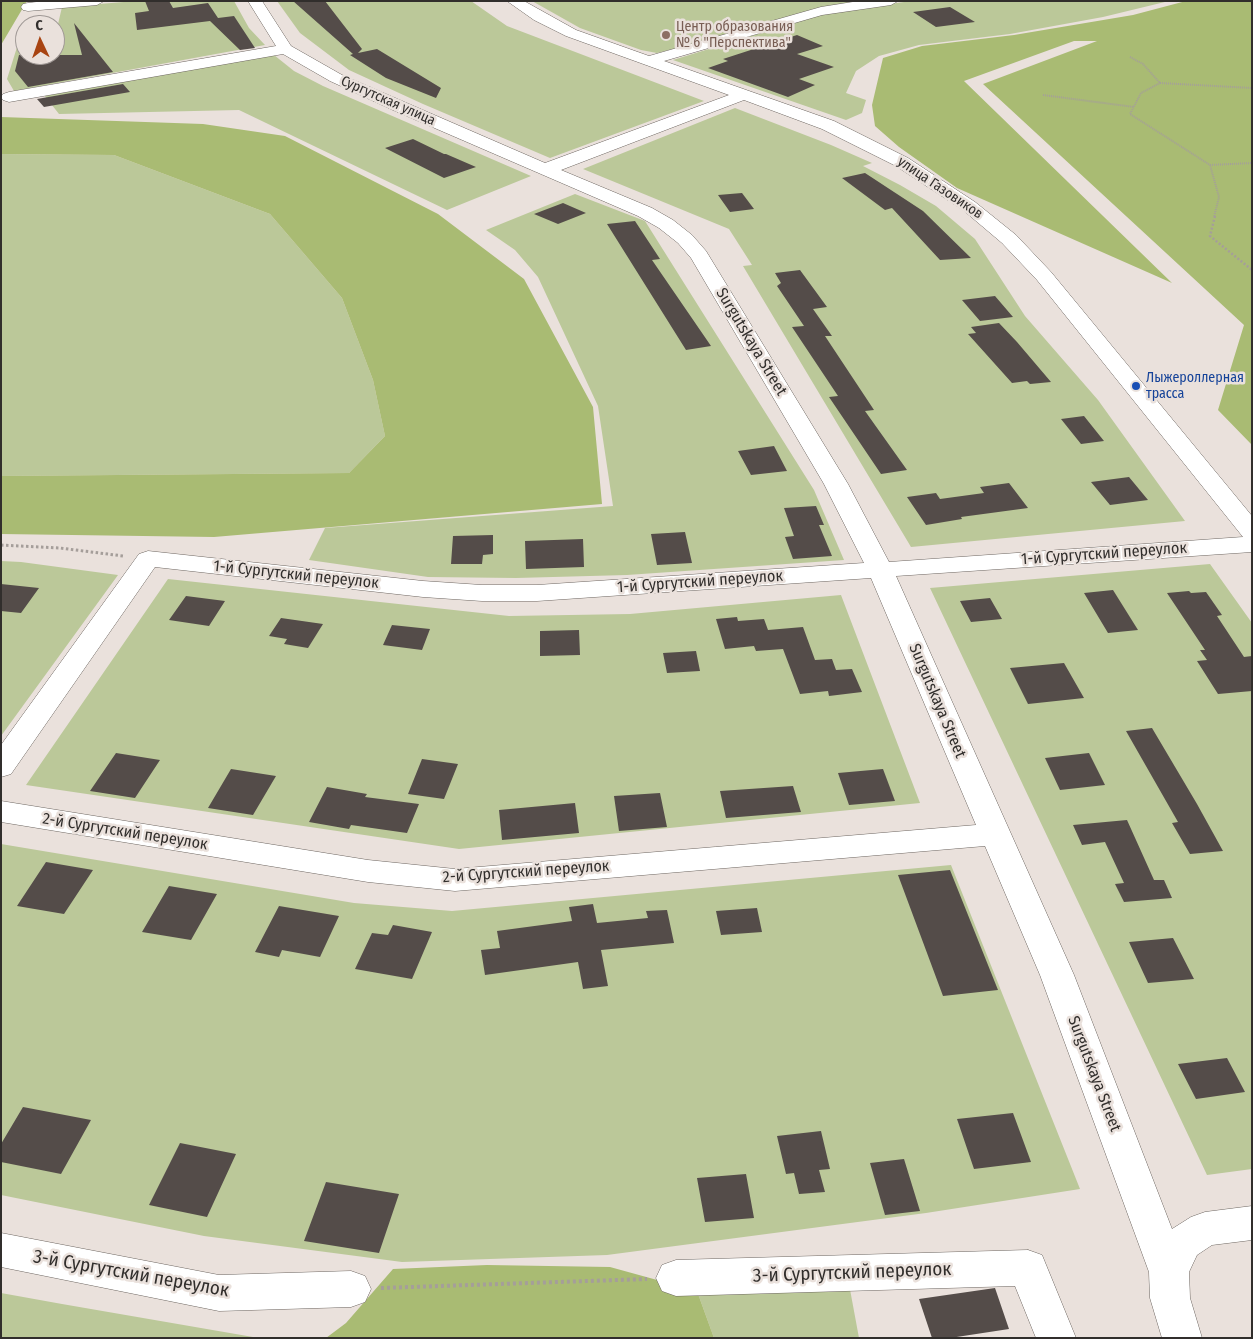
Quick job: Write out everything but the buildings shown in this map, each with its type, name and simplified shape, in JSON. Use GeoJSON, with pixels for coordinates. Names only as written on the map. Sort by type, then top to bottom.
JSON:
{"type":"FeatureCollection","features":[{"type":"Feature","properties":{"kind":"street"},"geometry":{"type":"LineString","coordinates":[[28,7],[96,1]]}},
{"type":"Feature","properties":{"kind":"street","name":"Сургутская улица"},"geometry":{"type":"LineString","coordinates":[[255,1],[285,48],[336,78],[399,107],[546,169]]}},
{"type":"Feature","properties":{"kind":"street","name":"улица Газовиков"},"geometry":{"type":"LineString","coordinates":[[514,1],[539,18],[564,30],[647,62],[828,125],[878,149],[933,180],[990,222],[1027,257],[1252,532]]}},
{"type":"Feature","properties":{"kind":"street"},"geometry":{"type":"LineString","coordinates":[[647,62],[821,11],[891,1]]}},
{"type":"Feature","properties":{"kind":"street"},"geometry":{"type":"LineString","coordinates":[[9,97],[285,48]]}},
{"type":"Feature","properties":{"kind":"street"},"geometry":{"type":"LineString","coordinates":[[546,169],[743,95]]}},
{"type":"Feature","properties":{"kind":"street","name":"Surgutskaya Street"},"geometry":{"type":"LineString","coordinates":[[546,169],[579,185],[645,212],[666,224],[685,239],[699,255],[836,484],[880,569],[1057,975],[1169,1272],[1170,1298],[1182,1338]]}},
{"type":"Feature","properties":{"kind":"street","name":"1-й Сургутский переулок"},"geometry":{"type":"LineString","coordinates":[[148,559],[423,589],[482,593],[618,588],[1252,544]]}},
{"type":"Feature","properties":{"kind":"street"},"geometry":{"type":"LineString","coordinates":[[1,767],[148,559]]}},
{"type":"Feature","properties":{"kind":"street","name":"2-й Сургутский переулок"},"geometry":{"type":"LineString","coordinates":[[1,812],[368,871],[454,880],[995,834]]}},
{"type":"Feature","properties":{"kind":"street"},"geometry":{"type":"LineString","coordinates":[[1169,1272],[1183,1243],[1205,1228],[1252,1222]]}},
{"type":"Feature","properties":{"kind":"street","name":"3-й Сургутский переулок"},"geometry":{"type":"LineString","coordinates":[[1,1250],[219,1293],[350,1289]]}},
{"type":"Feature","properties":{"kind":"street","name":"3-й Сургутский переулок"},"geometry":{"type":"LineString","coordinates":[[676,1278],[1028,1268],[1056,1338]]}},
{"type":"Feature","properties":{"kind":"path"},"geometry":{"type":"LineString","coordinates":[[1130,57],[1143,64],[1160,83]]}},
{"type":"Feature","properties":{"kind":"path"},"geometry":{"type":"LineString","coordinates":[[1252,88],[1160,83],[1141,94],[1130,114],[1210,165],[1252,163]]}},
{"type":"Feature","properties":{"kind":"path"},"geometry":{"type":"LineString","coordinates":[[1044,95],[1134,107]]}},
{"type":"Feature","properties":{"kind":"path"},"geometry":{"type":"LineString","coordinates":[[1210,165],[1219,197],[1210,236],[1252,270]]}},
{"type":"Feature","properties":{"kind":"path"},"geometry":{"type":"LineString","coordinates":[[1,545],[60,548],[148,559]]}},
{"type":"Feature","properties":{"kind":"path"},"geometry":{"type":"LineString","coordinates":[[350,1289],[676,1278]]}},
{"type":"Feature","properties":{"kind":"green space"},"geometry":{"type":"Polygon","coordinates":[[[1,1],[27,1],[19,15],[15,15],[15,21],[1,45],[1,1]]]}},
{"type":"Feature","properties":{"kind":"green space"},"geometry":{"type":"Polygon","coordinates":[[[136,1],[234,1],[249,28],[265,45],[14,91],[7,79],[15,54],[15,65],[65,65],[65,15],[60,15],[62,7],[136,1]]]}},
{"type":"Feature","properties":{"kind":"green space"},"geometry":{"type":"Polygon","coordinates":[[[277,1],[471,1],[507,26],[704,101],[550,158],[349,70],[300,33],[277,1]]]}},
{"type":"Feature","properties":{"kind":"green space","name":"Центр образования № 6 \"Перспектива\""},"geometry":{"type":"Polygon","coordinates":[[[532,1],[871,1],[657,53],[641,50],[580,28],[532,1]]]}},
{"type":"Feature","properties":{"kind":"green space"},"geometry":{"type":"Polygon","coordinates":[[[911,1],[1169,1],[1103,17],[1010,34],[919,45],[879,56],[856,71],[846,93],[866,100],[862,113],[846,120],[673,60],[826,13],[911,1]]]}},
{"type":"Feature","properties":{"kind":"green space"},"geometry":{"type":"Polygon","coordinates":[[[1186,1],[1252,1],[1252,445],[1218,410],[1244,325],[983,84],[1097,41],[1074,41],[964,81],[1172,283],[957,188],[899,147],[875,126],[872,105],[883,58],[922,46],[1014,35],[1133,15],[1186,1]]]}},
{"type":"Feature","properties":{"kind":"green space"},"geometry":{"type":"Polygon","coordinates":[[[274,55],[294,71],[323,86],[531,176],[447,210],[239,110],[59,114],[44,95],[274,55]]]}},
{"type":"Feature","properties":{"kind":"green space"},"geometry":{"type":"Polygon","coordinates":[[[735,108],[872,163],[863,166],[936,206],[975,239],[1025,316],[1098,400],[1185,521],[911,547],[743,266],[752,265],[729,229],[583,169],[735,108]]]}},
{"type":"Feature","properties":{"kind":"green space"},"geometry":{"type":"Polygon","coordinates":[[[1,117],[203,124],[285,136],[438,214],[524,279],[593,407],[602,504],[214,537],[1,534],[1,476],[349,473],[385,436],[373,380],[342,298],[270,214],[114,155],[1,154],[1,117]]]}},
{"type":"Feature","properties":{"kind":"green space"},"geometry":{"type":"Polygon","coordinates":[[[1,154],[114,155],[270,214],[342,298],[373,380],[385,436],[349,473],[1,476],[1,154]]]}},
{"type":"Feature","properties":{"kind":"green space"},"geometry":{"type":"Polygon","coordinates":[[[575,194],[645,221],[814,490],[844,560],[627,575],[516,578],[428,577],[309,560],[325,528],[613,506],[598,406],[538,277],[515,250],[486,230],[575,194]]]}},
{"type":"Feature","properties":{"kind":"green space"},"geometry":{"type":"Polygon","coordinates":[[[1,561],[118,575],[1,736],[1,561]]]}},
{"type":"Feature","properties":{"kind":"green space"},"geometry":{"type":"Polygon","coordinates":[[[1210,564],[1252,623],[1252,1169],[1207,1175],[930,588],[1210,564]]]}},
{"type":"Feature","properties":{"kind":"green space"},"geometry":{"type":"Polygon","coordinates":[[[168,579],[509,616],[630,614],[841,595],[920,803],[459,849],[26,785],[168,579]]]}},
{"type":"Feature","properties":{"kind":"green space"},"geometry":{"type":"Polygon","coordinates":[[[1,844],[354,903],[452,911],[951,865],[1080,1189],[926,1213],[607,1255],[402,1262],[204,1236],[1,1195],[1,844]]]}},
{"type":"Feature","properties":{"kind":"green space"},"geometry":{"type":"Polygon","coordinates":[[[487,1265],[610,1267],[697,1291],[714,1338],[326,1338],[346,1323],[393,1269],[487,1265]]]}},
{"type":"Feature","properties":{"kind":"green space"},"geometry":{"type":"Polygon","coordinates":[[[849,1284],[859,1338],[714,1338],[697,1291],[849,1284]]]}},
{"type":"Feature","properties":{"kind":"green space"},"geometry":{"type":"Polygon","coordinates":[[[1,1293],[62,1304],[253,1337],[1,1338],[1,1293]]]}},
{"type":"Feature","properties":{"kind":"place","name":"Центр образования № 6 \"Перспектива\""},"geometry":{"type":"Point","coordinates":[666,35]}},
{"type":"Feature","properties":{"kind":"place","name":"Лыжероллерная трасса"},"geometry":{"type":"Point","coordinates":[1136,386]}}]}
